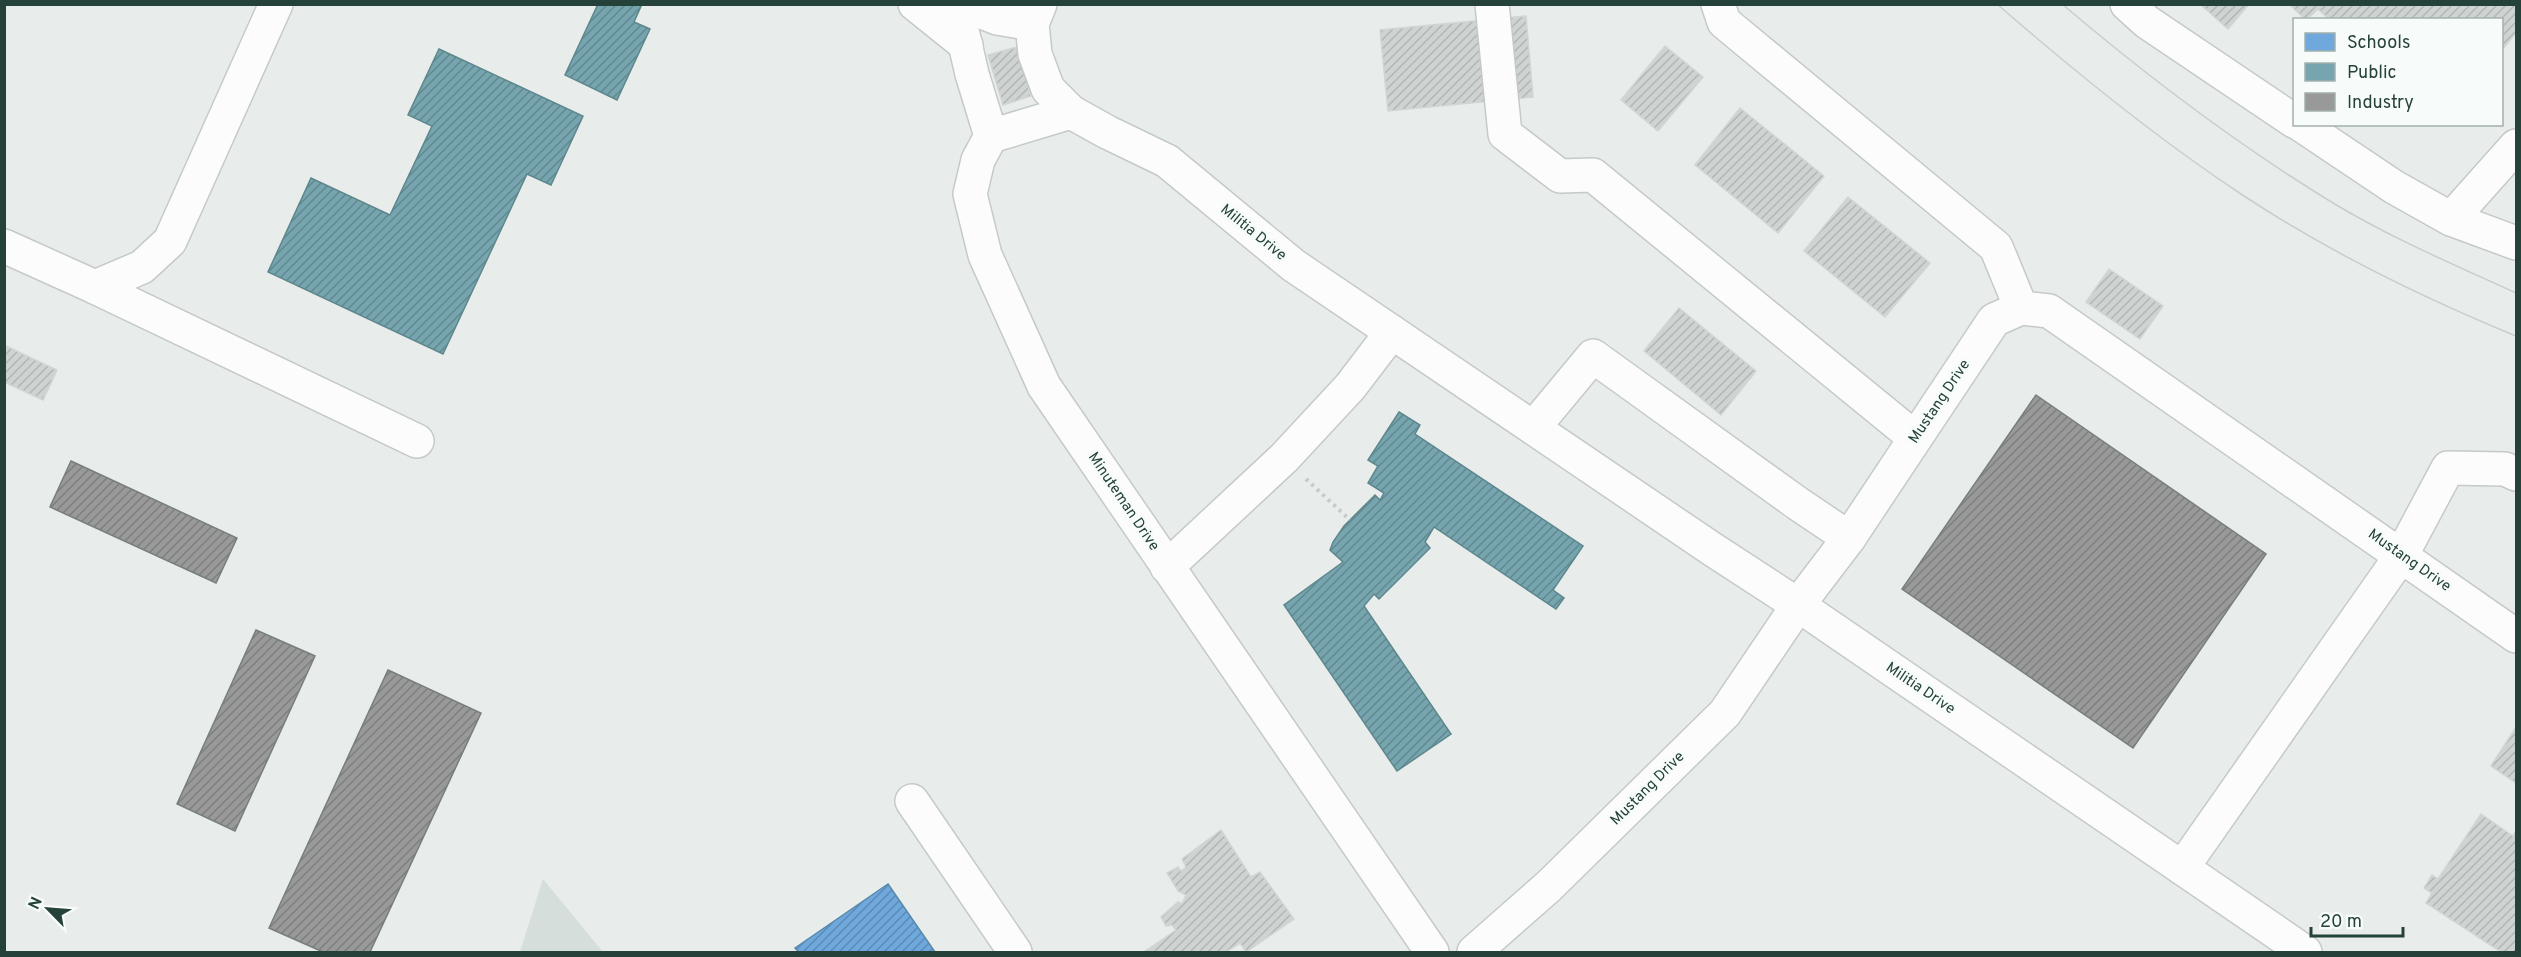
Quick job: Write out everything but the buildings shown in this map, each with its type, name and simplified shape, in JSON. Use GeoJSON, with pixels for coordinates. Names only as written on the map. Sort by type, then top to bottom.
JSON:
{"type":"FeatureCollection","features":[{"type":"Feature","properties":{"kind":"street"},"geometry":{"type":"LineString","coordinates":[[95,287],[142,267],[170,241],[276,4]]}},
{"type":"Feature","properties":{"kind":"street"},"geometry":{"type":"LineString","coordinates":[[915,4],[966,45]]}},
{"type":"Feature","properties":{"kind":"street"},"geometry":{"type":"LineString","coordinates":[[956,4],[972,74],[991,136],[1071,111]]}},
{"type":"Feature","properties":{"kind":"street"},"geometry":{"type":"LineString","coordinates":[[962,4],[997,18],[1036,14]]}},
{"type":"Feature","properties":{"kind":"street"},"geometry":{"type":"LineString","coordinates":[[1492,4],[1505,135],[1560,176],[1593,175],[1915,438]]}},
{"type":"Feature","properties":{"kind":"street"},"geometry":{"type":"LineString","coordinates":[[1718,4],[1724,22],[1995,247],[2021,309]]}},
{"type":"Feature","properties":{"kind":"street"},"geometry":{"type":"LineString","coordinates":[[2127,4],[2147,22],[2293,120]]}},
{"type":"Feature","properties":{"kind":"street","name":"Militia Drive"},"geometry":{"type":"LineString","coordinates":[[1036,14],[1035,54],[1048,89],[1071,111],[1107,132],[1167,161],[1233,218],[1293,265],[1798,605],[2305,952]]}},
{"type":"Feature","properties":{"kind":"street"},"geometry":{"type":"LineString","coordinates":[[2303,126],[2394,187],[2451,219],[2517,243]]}},
{"type":"Feature","properties":{"kind":"street","name":"Minuteman Drive"},"geometry":{"type":"LineString","coordinates":[[991,136],[978,160],[970,194],[985,255],[1044,386],[1432,952]]}},
{"type":"Feature","properties":{"kind":"street"},"geometry":{"type":"LineString","coordinates":[[2451,219],[2517,146]]}},
{"type":"Feature","properties":{"kind":"street"},"geometry":{"type":"LineString","coordinates":[[4,246],[417,441]]}},
{"type":"Feature","properties":{"kind":"street","name":"Mustang Drive"},"geometry":{"type":"LineString","coordinates":[[1474,952],[1549,886],[1725,713],[1798,605],[1849,538],[1994,320],[2021,309],[2049,311],[2517,636]]}},
{"type":"Feature","properties":{"kind":"street"},"geometry":{"type":"LineString","coordinates":[[1167,567],[1284,458],[1350,387],[1392,332]]}},
{"type":"Feature","properties":{"kind":"street"},"geometry":{"type":"LineString","coordinates":[[1534,427],[1593,356],[1849,538]]}},
{"type":"Feature","properties":{"kind":"street"},"geometry":{"type":"LineString","coordinates":[[2182,868],[2401,556],[2448,468],[2505,469],[2517,474]]}},
{"type":"Feature","properties":{"kind":"street"},"geometry":{"type":"LineString","coordinates":[[912,801],[1015,952]]}},
{"type":"Feature","properties":{"kind":"path"},"geometry":{"type":"LineString","coordinates":[[1284,458],[1350,520]]}},
{"type":"Feature","properties":{"kind":"shaded area"},"geometry":{"type":"Polygon","coordinates":[[[543,879],[603,952],[520,952],[543,879]]]}},
{"type":"Feature","properties":{"kind":"tram line"},"geometry":{"type":"LineString","coordinates":[[1997,4],[2147,127],[2241,194],[2307,235],[2375,272],[2516,336]]}},
{"type":"Feature","properties":{"kind":"tram line"},"geometry":{"type":"LineString","coordinates":[[2062,4],[2194,109],[2298,181],[2377,228],[2516,293]]}}]}
